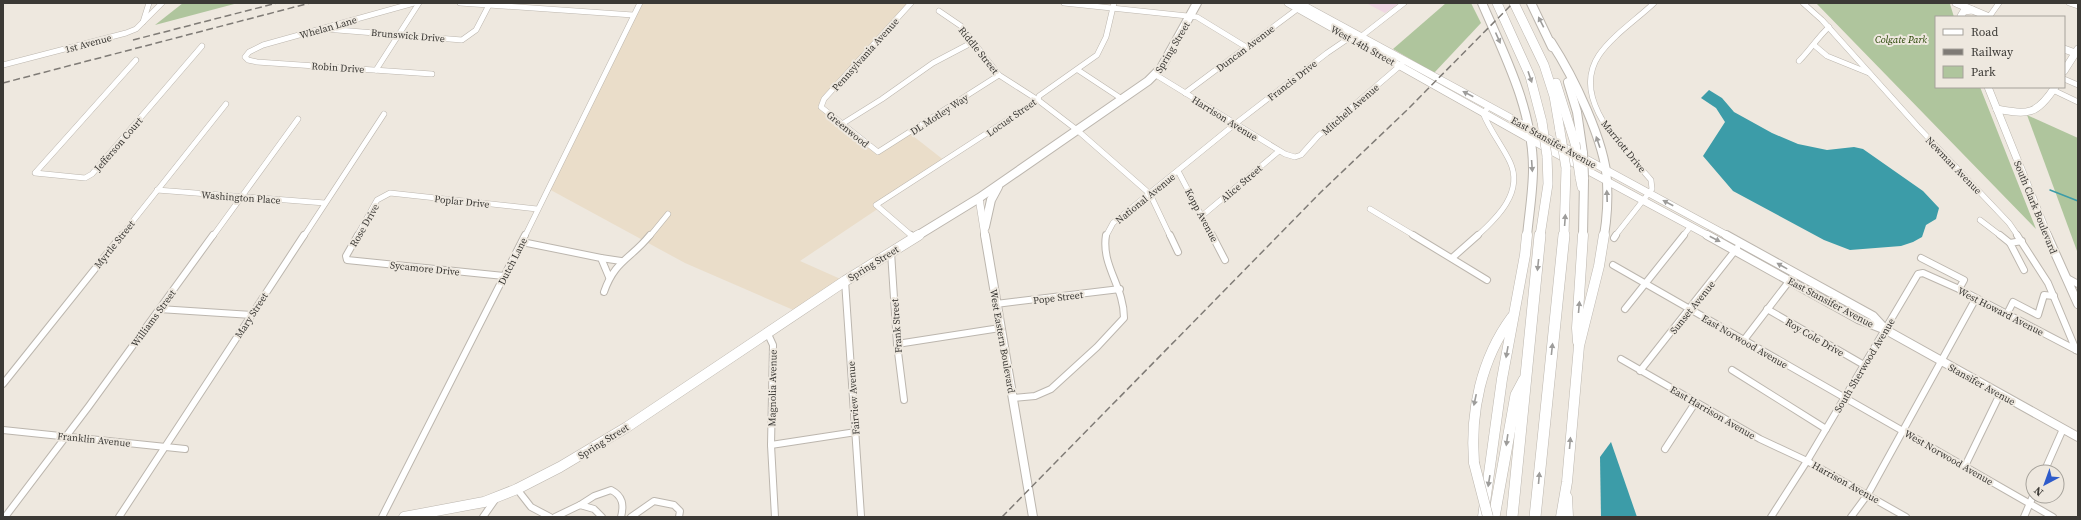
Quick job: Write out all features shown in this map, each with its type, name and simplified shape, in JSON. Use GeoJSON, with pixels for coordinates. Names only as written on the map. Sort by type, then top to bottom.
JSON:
{"type":"FeatureCollection","features":[{"type":"Feature","properties":{"kind":"highway"},"geometry":{"type":"LineString","coordinates":[[1497,3],[1521,52],[1535,92],[1542,122],[1548,184],[1542,220],[1512,517]]}},
{"type":"Feature","properties":{"kind":"highway"},"geometry":{"type":"LineString","coordinates":[[1514,3],[1544,65],[1554,96],[1566,168],[1565,225],[1535,517]]}},
{"type":"Feature","properties":{"kind":"highway"},"geometry":{"type":"LineString","coordinates":[[1544,65],[1556,82],[1575,143],[1582,181]]}},
{"type":"Feature","properties":{"kind":"highway"},"geometry":{"type":"LineString","coordinates":[[1494,517],[1516,395],[1526,376]]}},
{"type":"Feature","properties":{"kind":"main road","name":"Spring Street"},"geometry":{"type":"LineString","coordinates":[[404,517],[465,506],[517,490],[560,467],[627,427],[845,280],[979,198],[1156,75],[1197,3]]}},
{"type":"Feature","properties":{"kind":"main road"},"geometry":{"type":"LineString","coordinates":[[1482,3],[1520,91],[1530,139],[1533,169],[1530,214],[1502,379],[1483,517]]}},
{"type":"Feature","properties":{"kind":"main road"},"geometry":{"type":"LineString","coordinates":[[1531,3],[1551,42],[1569,84],[1577,112],[1583,153],[1582,181],[1584,247],[1577,328],[1579,346]]}},
{"type":"Feature","properties":{"kind":"main road"},"geometry":{"type":"LineString","coordinates":[[1551,42],[1559,52],[1577,89],[1600,145],[1606,175],[1606,224],[1598,266],[1579,346],[1566,482],[1560,517]]}},
{"type":"Feature","properties":{"kind":"main road"},"geometry":{"type":"LineString","coordinates":[[985,227],[991,200],[1000,183]]}},
{"type":"Feature","properties":{"kind":"main road"},"geometry":{"type":"LineString","coordinates":[[1488,517],[1474,463],[1472,429],[1476,397],[1488,363],[1505,326],[1514,314]]}},
{"type":"Feature","properties":{"kind":"main road"},"geometry":{"type":"LineString","coordinates":[[1566,482],[1568,517]]}},
{"type":"Feature","properties":{"kind":"street"},"geometry":{"type":"LineString","coordinates":[[143,22],[149,3]]}},
{"type":"Feature","properties":{"kind":"street","name":"1st Avenue"},"geometry":{"type":"LineString","coordinates":[[3,64],[126,33],[136,29],[162,3]]}},
{"type":"Feature","properties":{"kind":"street","name":"Whelan Lane"},"geometry":{"type":"LineString","coordinates":[[246,57],[249,52],[263,45],[414,3]]}},
{"type":"Feature","properties":{"kind":"street"},"geometry":{"type":"LineString","coordinates":[[376,70],[420,3]]}},
{"type":"Feature","properties":{"kind":"street"},"geometry":{"type":"LineString","coordinates":[[460,3],[633,15]]}},
{"type":"Feature","properties":{"kind":"street","name":"Dutch Lane"},"geometry":{"type":"LineString","coordinates":[[382,517],[522,242],[640,3]]}},
{"type":"Feature","properties":{"kind":"street","name":"Pennsylvania Avenue"},"geometry":{"type":"LineString","coordinates":[[820,105],[911,3]]}},
{"type":"Feature","properties":{"kind":"street"},"geometry":{"type":"LineString","coordinates":[[1064,3],[1114,6],[1200,19],[1246,47]]}},
{"type":"Feature","properties":{"kind":"street","name":"West 14th Street"},"geometry":{"type":"LineString","coordinates":[[1288,3],[1301,5],[1441,84]]}},
{"type":"Feature","properties":{"kind":"street"},"geometry":{"type":"LineString","coordinates":[[1349,38],[1371,30],[1404,3]]}},
{"type":"Feature","properties":{"kind":"street","name":"Marriott Drive"},"geometry":{"type":"LineString","coordinates":[[1647,197],[1652,189],[1652,180],[1611,133],[1601,118],[1593,98],[1591,81],[1595,64],[1604,50],[1654,3]]}},
{"type":"Feature","properties":{"kind":"street","name":"Newman Avenue"},"geometry":{"type":"LineString","coordinates":[[1803,3],[1829,27],[1918,127],[1997,209],[2022,241],[2039,267],[2054,296],[2077,351]]}},
{"type":"Feature","properties":{"kind":"street"},"geometry":{"type":"LineString","coordinates":[[1956,3],[1986,16]]}},
{"type":"Feature","properties":{"kind":"street"},"geometry":{"type":"LineString","coordinates":[[1956,3],[1961,16]]}},
{"type":"Feature","properties":{"kind":"street"},"geometry":{"type":"LineString","coordinates":[[1990,16],[1999,3]]}},
{"type":"Feature","properties":{"kind":"street"},"geometry":{"type":"LineString","coordinates":[[2069,3],[2078,6]]}},
{"type":"Feature","properties":{"kind":"street","name":"Brunswick Drive"},"geometry":{"type":"LineString","coordinates":[[320,29],[400,34],[460,40],[471,36],[477,30],[489,5]]}},
{"type":"Feature","properties":{"kind":"street","name":"West 14th Street"},"geometry":{"type":"LineString","coordinates":[[1301,5],[1349,38],[1403,63]]}},
{"type":"Feature","properties":{"kind":"street","name":"Duncan Avenue"},"geometry":{"type":"LineString","coordinates":[[1185,93],[1301,5]]}},
{"type":"Feature","properties":{"kind":"street","name":"Locust Street"},"geometry":{"type":"LineString","coordinates":[[914,238],[876,205],[1038,100],[1039,96],[1078,70],[1103,48],[1114,6]]}},
{"type":"Feature","properties":{"kind":"street","name":"Riddle Street"},"geometry":{"type":"LineString","coordinates":[[939,11],[961,26],[998,75],[1038,100],[1077,130],[1150,194]]}},
{"type":"Feature","properties":{"kind":"street"},"geometry":{"type":"LineString","coordinates":[[1962,16],[1964,11],[1974,11]]}},
{"type":"Feature","properties":{"kind":"street"},"geometry":{"type":"LineString","coordinates":[[1799,61],[1814,45],[1819,36],[1829,27]]}},
{"type":"Feature","properties":{"kind":"street","name":"Francis Drive"},"geometry":{"type":"LineString","coordinates":[[1235,124],[1349,38]]}},
{"type":"Feature","properties":{"kind":"street"},"geometry":{"type":"LineString","coordinates":[[842,124],[882,99],[902,83],[933,63],[973,42]]}},
{"type":"Feature","properties":{"kind":"street"},"geometry":{"type":"LineString","coordinates":[[1814,45],[1827,56],[1870,73]]}},
{"type":"Feature","properties":{"kind":"street","name":"Jefferson Court"},"geometry":{"type":"LineString","coordinates":[[136,60],[35,171],[35,173],[85,178],[92,174],[202,46]]}},
{"type":"Feature","properties":{"kind":"street"},"geometry":{"type":"LineString","coordinates":[[2065,49],[2077,52],[2065,69]]}},
{"type":"Feature","properties":{"kind":"street","name":"Robin Drive"},"geometry":{"type":"LineString","coordinates":[[246,57],[248,60],[257,62],[432,74]]}},
{"type":"Feature","properties":{"kind":"street","name":"Mitchell Avenue"},"geometry":{"type":"LineString","coordinates":[[1295,157],[1301,155],[1318,136],[1403,63]]}},
{"type":"Feature","properties":{"kind":"street"},"geometry":{"type":"LineString","coordinates":[[1078,70],[1122,99]]}},
{"type":"Feature","properties":{"kind":"street","name":"DL Motley Way"},"geometry":{"type":"LineString","coordinates":[[878,152],[910,134],[998,75]]}},
{"type":"Feature","properties":{"kind":"street","name":"Harrison Avenue"},"geometry":{"type":"LineString","coordinates":[[1156,75],[1279,151],[1295,157]]}},
{"type":"Feature","properties":{"kind":"street"},"geometry":{"type":"LineString","coordinates":[[596,77],[604,76]]}},
{"type":"Feature","properties":{"kind":"street"},"geometry":{"type":"LineString","coordinates":[[2065,79],[2078,85]]}},
{"type":"Feature","properties":{"kind":"street","name":"East Stansifer Avenue"},"geometry":{"type":"LineString","coordinates":[[1441,84],[1484,113],[1530,139],[1606,175]]}},
{"type":"Feature","properties":{"kind":"street","name":"East Stansifer Avenue"},"geometry":{"type":"LineString","coordinates":[[1441,84],[1490,106],[1606,175],[1647,197],[1741,243],[1873,316],[1886,330]]}},
{"type":"Feature","properties":{"kind":"street","name":"South Clark Boulevard"},"geometry":{"type":"LineString","coordinates":[[1988,88],[2036,210],[2078,304]]}},
{"type":"Feature","properties":{"kind":"street"},"geometry":{"type":"LineString","coordinates":[[1997,109],[2023,113],[2032,112],[2043,106],[2054,88],[2078,102]]}},
{"type":"Feature","properties":{"kind":"street","name":"Myrtle Street"},"geometry":{"type":"LineString","coordinates":[[3,384],[226,104]]}},
{"type":"Feature","properties":{"kind":"street","name":"Greenwood"},"geometry":{"type":"LineString","coordinates":[[820,105],[878,152]]}},
{"type":"Feature","properties":{"kind":"street"},"geometry":{"type":"LineString","coordinates":[[1452,258],[1498,215],[1509,203],[1513,192],[1513,169],[1504,150],[1492,134],[1484,113],[1490,106]]}},
{"type":"Feature","properties":{"kind":"street","name":"Mary Street"},"geometry":{"type":"LineString","coordinates":[[119,517],[324,203],[384,114]]}},
{"type":"Feature","properties":{"kind":"street","name":"Williams Street"},"geometry":{"type":"LineString","coordinates":[[5,517],[67,436],[298,119]]}},
{"type":"Feature","properties":{"kind":"street","name":"National Avenue"},"geometry":{"type":"LineString","coordinates":[[1012,398],[1035,396],[1051,389],[1106,338],[1124,318],[1120,289],[1103,250],[1104,238],[1113,223],[1235,124]]}},
{"type":"Feature","properties":{"kind":"street","name":"Alice Street"},"geometry":{"type":"LineString","coordinates":[[1203,215],[1279,151]]}},
{"type":"Feature","properties":{"kind":"street","name":"Kopp Avenue"},"geometry":{"type":"LineString","coordinates":[[1178,171],[1203,215],[1225,260]]}},
{"type":"Feature","properties":{"kind":"street","name":"Washington Place"},"geometry":{"type":"LineString","coordinates":[[157,190],[324,203]]}},
{"type":"Feature","properties":{"kind":"street","name":"Poplar Drive"},"geometry":{"type":"LineString","coordinates":[[387,194],[537,209]]}},
{"type":"Feature","properties":{"kind":"street","name":"Rose Drive"},"geometry":{"type":"LineString","coordinates":[[346,259],[346,256],[377,200],[387,194]]}},
{"type":"Feature","properties":{"kind":"street"},"geometry":{"type":"LineString","coordinates":[[1150,194],[1178,252]]}},
{"type":"Feature","properties":{"kind":"street"},"geometry":{"type":"LineString","coordinates":[[1614,238],[1647,197]]}},
{"type":"Feature","properties":{"kind":"street","name":"East Stansifer Avenue"},"geometry":{"type":"LineString","coordinates":[[1647,197],[1691,226],[1858,319],[1886,330]]}},
{"type":"Feature","properties":{"kind":"street","name":"West Eastern Boulevard"},"geometry":{"type":"LineString","coordinates":[[979,198],[1033,517]]}},
{"type":"Feature","properties":{"kind":"street"},"geometry":{"type":"LineString","coordinates":[[1370,209],[1487,280]]}},
{"type":"Feature","properties":{"kind":"street"},"geometry":{"type":"LineString","coordinates":[[604,292],[609,277],[621,261],[638,250],[649,239],[668,214]]}},
{"type":"Feature","properties":{"kind":"street"},"geometry":{"type":"LineString","coordinates":[[1980,220],[2010,243],[2024,270]]}},
{"type":"Feature","properties":{"kind":"street"},"geometry":{"type":"LineString","coordinates":[[1625,308],[1691,226]]}},
{"type":"Feature","properties":{"kind":"street"},"geometry":{"type":"LineString","coordinates":[[2010,243],[2022,241]]}},
{"type":"Feature","properties":{"kind":"street"},"geometry":{"type":"LineString","coordinates":[[522,242],[621,261]]}},
{"type":"Feature","properties":{"kind":"street","name":"Sunset Avenue"},"geometry":{"type":"LineString","coordinates":[[1640,371],[1741,243]]}},
{"type":"Feature","properties":{"kind":"street","name":"Frank Street"},"geometry":{"type":"LineString","coordinates":[[891,252],[897,344],[904,400]]}},
{"type":"Feature","properties":{"kind":"street"},"geometry":{"type":"LineString","coordinates":[[601,258],[609,277]]}},
{"type":"Feature","properties":{"kind":"street"},"geometry":{"type":"LineString","coordinates":[[1921,258],[1964,280],[1959,289]]}},
{"type":"Feature","properties":{"kind":"street","name":"Sycamore Drive"},"geometry":{"type":"LineString","coordinates":[[346,259],[504,276]]}},
{"type":"Feature","properties":{"kind":"street","name":"East Norwood Avenue"},"geometry":{"type":"LineString","coordinates":[[1613,265],[1845,398]]}},
{"type":"Feature","properties":{"kind":"street","name":"South Sherwood Avenue"},"geometry":{"type":"LineString","coordinates":[[1771,517],[1808,460],[1918,274],[1923,273]]}},
{"type":"Feature","properties":{"kind":"street","name":"West Howard Avenue"},"geometry":{"type":"LineString","coordinates":[[1923,273],[1959,289],[2077,351]]}},
{"type":"Feature","properties":{"kind":"street"},"geometry":{"type":"LineString","coordinates":[[2067,278],[2078,284]]}},
{"type":"Feature","properties":{"kind":"street","name":"Fairview Avenue"},"geometry":{"type":"LineString","coordinates":[[845,280],[861,516]]}},
{"type":"Feature","properties":{"kind":"street"},"geometry":{"type":"LineString","coordinates":[[1744,340],[1790,280]]}},
{"type":"Feature","properties":{"kind":"street","name":"Pope Street"},"geometry":{"type":"LineString","coordinates":[[996,304],[1120,289]]}},
{"type":"Feature","properties":{"kind":"street"},"geometry":{"type":"LineString","coordinates":[[2007,314],[2013,302],[2038,315],[2044,295],[2054,296]]}},
{"type":"Feature","properties":{"kind":"street"},"geometry":{"type":"LineString","coordinates":[[1851,517],[1868,494],[1976,298]]}},
{"type":"Feature","properties":{"kind":"street"},"geometry":{"type":"LineString","coordinates":[[159,309],[252,315]]}},
{"type":"Feature","properties":{"kind":"street","name":"Roy Cole Drive"},"geometry":{"type":"LineString","coordinates":[[1767,309],[1864,365]]}},
{"type":"Feature","properties":{"kind":"street"},"geometry":{"type":"LineString","coordinates":[[897,344],[1000,328]]}},
{"type":"Feature","properties":{"kind":"street","name":"Stansifer Avenue"},"geometry":{"type":"LineString","coordinates":[[1886,330],[2078,437]]}},
{"type":"Feature","properties":{"kind":"street","name":"Magnolia Avenue"},"geometry":{"type":"LineString","coordinates":[[767,332],[773,345],[771,445],[775,517]]}},
{"type":"Feature","properties":{"kind":"street","name":"East Harrison Avenue"},"geometry":{"type":"LineString","coordinates":[[1621,360],[1760,440],[1808,460]]}},
{"type":"Feature","properties":{"kind":"street"},"geometry":{"type":"LineString","coordinates":[[1732,370],[1826,429]]}},
{"type":"Feature","properties":{"kind":"street"},"geometry":{"type":"LineString","coordinates":[[1965,466],[2000,394]]}},
{"type":"Feature","properties":{"kind":"street","name":"West Norwood Avenue"},"geometry":{"type":"LineString","coordinates":[[1845,398],[2025,501]]}},
{"type":"Feature","properties":{"kind":"street"},"geometry":{"type":"LineString","coordinates":[[1665,449],[1695,402]]}},
{"type":"Feature","properties":{"kind":"street"},"geometry":{"type":"LineString","coordinates":[[2048,464],[2063,429]]}},
{"type":"Feature","properties":{"kind":"street","name":"Franklin Avenue"},"geometry":{"type":"LineString","coordinates":[[3,430],[185,449]]}},
{"type":"Feature","properties":{"kind":"street"},"geometry":{"type":"LineString","coordinates":[[771,445],[856,432]]}},
{"type":"Feature","properties":{"kind":"street","name":"Harrison Avenue"},"geometry":{"type":"LineString","coordinates":[[1808,460],[1906,517]]}},
{"type":"Feature","properties":{"kind":"street"},"geometry":{"type":"LineString","coordinates":[[517,490],[531,507],[550,517]]}},
{"type":"Feature","properties":{"kind":"street"},"geometry":{"type":"LineString","coordinates":[[555,517],[580,505],[594,496],[611,490],[616,492],[622,498],[624,507],[621,517]]}},
{"type":"Feature","properties":{"kind":"street"},"geometry":{"type":"LineString","coordinates":[[483,517],[497,497]]}},
{"type":"Feature","properties":{"kind":"street"},"geometry":{"type":"LineString","coordinates":[[631,517],[654,500],[674,505],[680,511],[679,517]]}},
{"type":"Feature","properties":{"kind":"street"},"geometry":{"type":"LineString","coordinates":[[2024,517],[2030,504]]}},
{"type":"Feature","properties":{"kind":"street","name":"West Norwood Avenue"},"geometry":{"type":"LineString","coordinates":[[2030,504],[2052,517]]}},
{"type":"Feature","properties":{"kind":"street"},"geometry":{"type":"LineString","coordinates":[[580,505],[594,509],[602,517]]}},
{"type":"Feature","properties":{"kind":"shaded area"},"geometry":{"type":"Polygon","coordinates":[[[640,3],[911,3],[820,105],[878,152],[908,132],[945,161],[876,205],[879,208],[800,261],[845,281],[798,312],[685,263],[547,188],[640,3]]]}},
{"type":"Feature","properties":{"kind":"shaded area"},"geometry":{"type":"Polygon","coordinates":[[[1366,3],[1399,3],[1385,13],[1366,3]]]}},
{"type":"Feature","properties":{"kind":"green space"},"geometry":{"type":"Polygon","coordinates":[[[183,3],[238,3],[155,25],[183,3]]]}},
{"type":"Feature","properties":{"kind":"green space"},"geometry":{"type":"Polygon","coordinates":[[[1446,3],[1471,3],[1481,23],[1434,73],[1393,49],[1446,3]]]}},
{"type":"Feature","properties":{"kind":"green space","name":"Colgate Park"},"geometry":{"type":"Polygon","coordinates":[[[1816,3],[1950,4],[1954,16],[1935,16],[1935,88],[1980,88],[2036,229],[1816,3]]]}},
{"type":"Feature","properties":{"kind":"green space"},"geometry":{"type":"Polygon","coordinates":[[[2027,115],[2078,138],[2078,252],[2077,251],[2027,115]]]}},
{"type":"Feature","properties":{"kind":"water"},"geometry":{"type":"Polygon","coordinates":[[[1709,90],[1722,98],[1734,112],[1772,133],[1798,144],[1827,150],[1854,147],[1863,149],[1923,191],[1939,208],[1936,219],[1926,225],[1922,237],[1913,242],[1901,246],[1850,250],[1824,240],[1733,191],[1703,156],[1725,122],[1716,108],[1701,98],[1709,90]]]}},
{"type":"Feature","properties":{"kind":"water"},"geometry":{"type":"Polygon","coordinates":[[[1611,442],[1637,517],[1601,517],[1600,457],[1611,442]]]}},
{"type":"Feature","properties":{"kind":"waterway"},"geometry":{"type":"LineString","coordinates":[[2050,190],[2078,201]]}},
{"type":"Feature","properties":{"kind":"railway"},"geometry":{"type":"LineString","coordinates":[[133,40],[277,3]]}},
{"type":"Feature","properties":{"kind":"railway"},"geometry":{"type":"LineString","coordinates":[[3,83],[310,3]]}},
{"type":"Feature","properties":{"kind":"railway"},"geometry":{"type":"LineString","coordinates":[[1002,517],[1321,192],[1406,111],[1513,3]]}}]}
